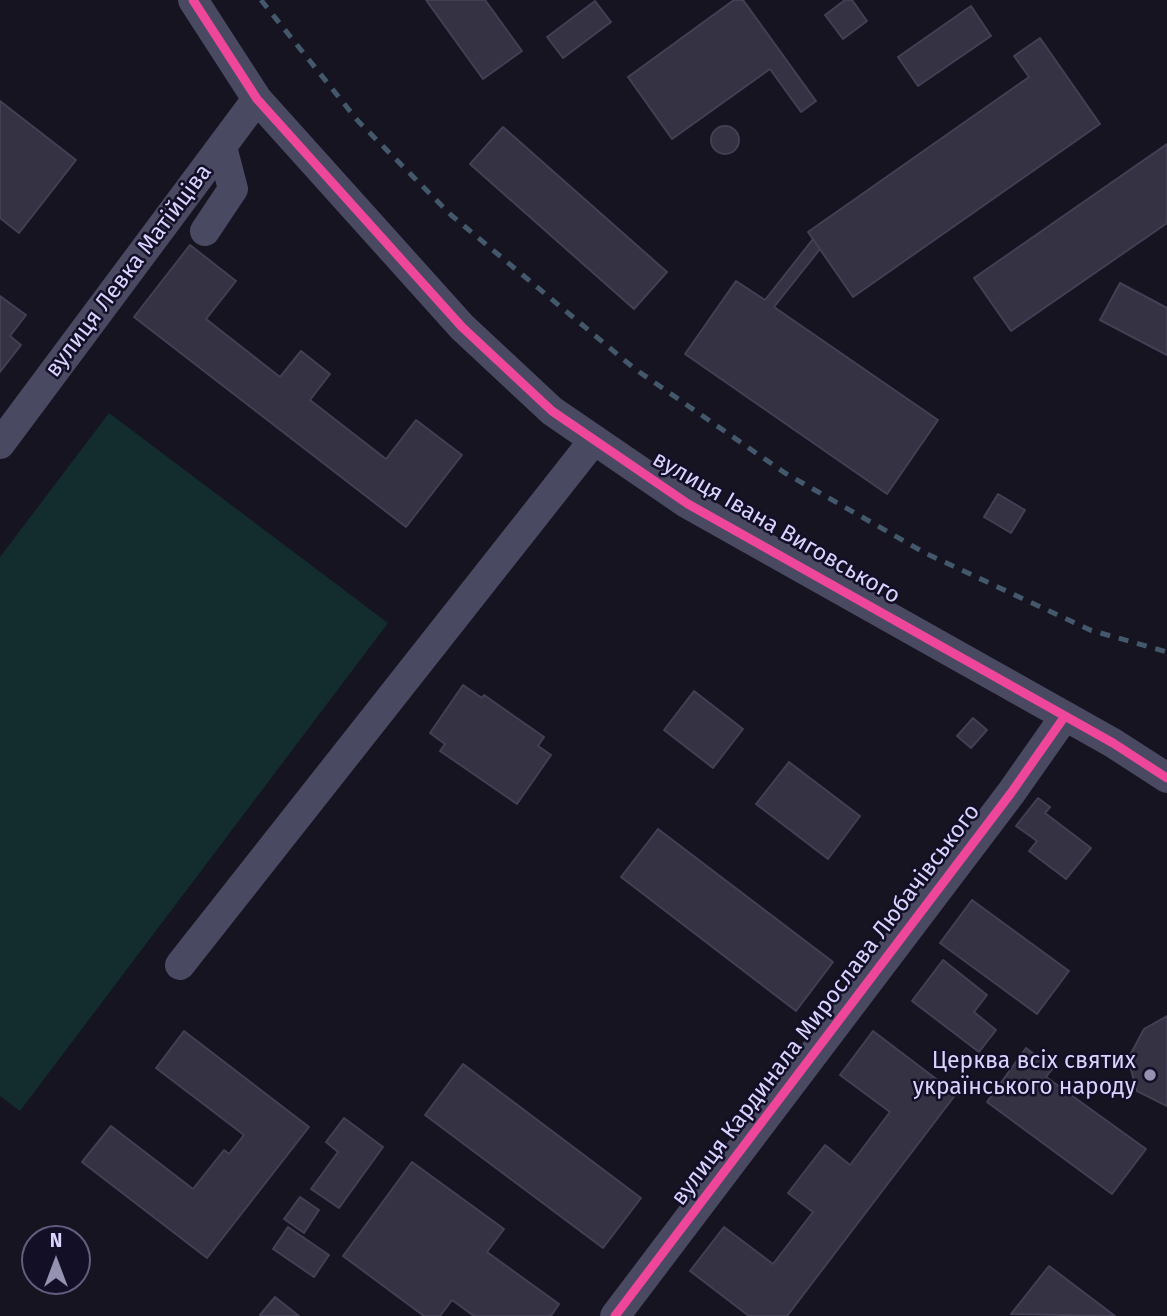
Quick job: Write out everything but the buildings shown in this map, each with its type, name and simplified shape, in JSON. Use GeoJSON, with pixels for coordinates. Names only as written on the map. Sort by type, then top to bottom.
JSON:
{"type":"FeatureCollection","features":[{"type":"Feature","properties":{"kind":"street","name":"вулиця Івана Виговського"},"geometry":{"type":"LineString","coordinates":[[193,0],[257,99],[462,327],[552,411],[688,504],[1164,772]]}},
{"type":"Feature","properties":{"kind":"street","name":"вулиця Левка Матійціва"},"geometry":{"type":"LineString","coordinates":[[0,444],[257,99]]}},
{"type":"Feature","properties":{"kind":"street"},"geometry":{"type":"LineString","coordinates":[[205,231],[233,189],[222,147]]}},
{"type":"Feature","properties":{"kind":"street"},"geometry":{"type":"LineString","coordinates":[[180,965],[594,440]]}},
{"type":"Feature","properties":{"kind":"street","name":"вулиця Кардинала Мирослава Любачівського"},"geometry":{"type":"LineString","coordinates":[[615,1316],[1011,793],[1065,716]]}},
{"type":"Feature","properties":{"kind":"green space"},"geometry":{"type":"Polygon","coordinates":[[[109,413],[388,623],[20,1111],[0,1096],[0,557],[109,413]]]}},
{"type":"Feature","properties":{"kind":"railway"},"geometry":{"type":"LineString","coordinates":[[261,0],[358,121],[451,215],[635,369],[785,473],[925,553],[1090,630],[1167,652]]}},
{"type":"Feature","properties":{"kind":"cycle path"},"geometry":{"type":"LineString","coordinates":[[193,0],[257,99],[462,327],[552,411],[688,504],[1113,743],[1167,778]]}},
{"type":"Feature","properties":{"kind":"cycle path"},"geometry":{"type":"LineString","coordinates":[[615,1316],[1011,793],[1065,716]]}},
{"type":"Feature","properties":{"kind":"place","name":"Церква всіх святих українського народу"},"geometry":{"type":"Point","coordinates":[1150,1075]}}]}
